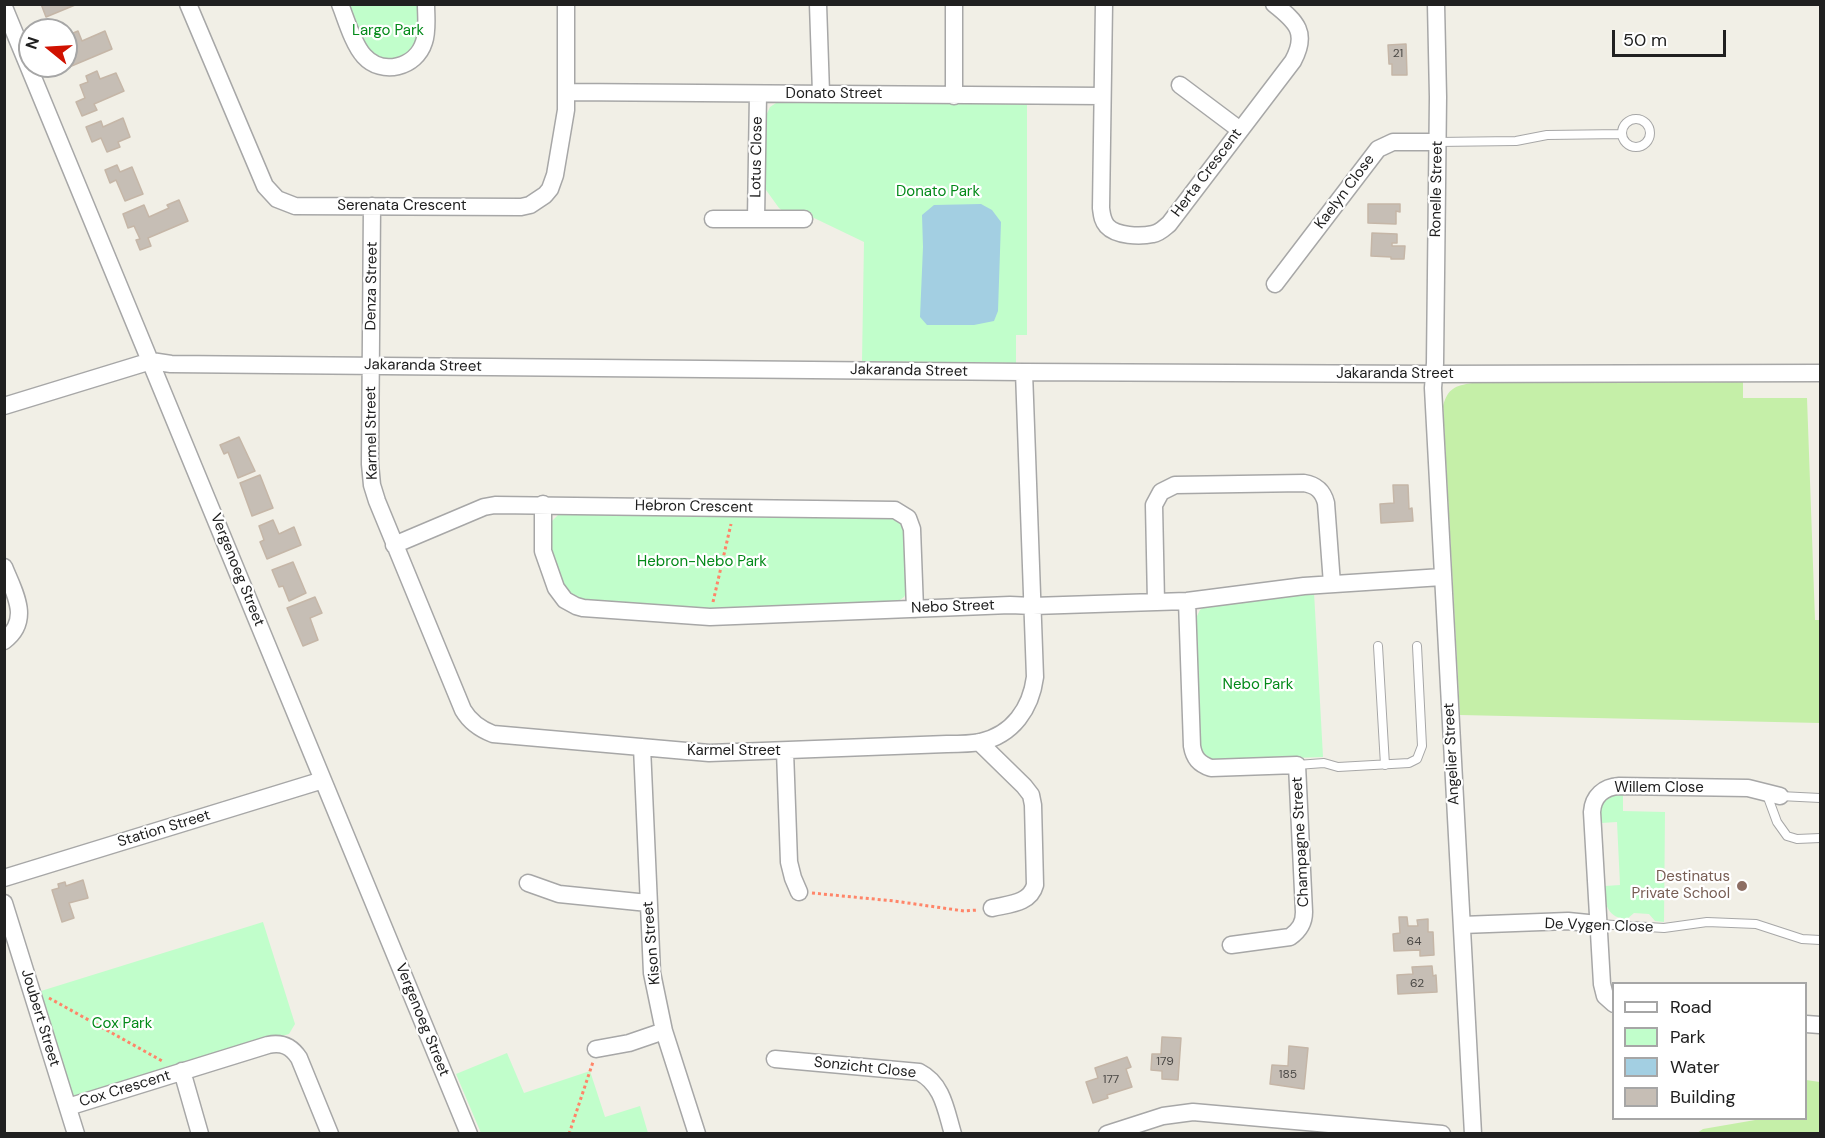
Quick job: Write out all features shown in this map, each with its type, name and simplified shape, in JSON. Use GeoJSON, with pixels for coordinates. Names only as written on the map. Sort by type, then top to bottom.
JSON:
{"type":"FeatureCollection","features":[{"type":"Feature","properties":{"kind":"street","name":"Serenata Crescent"},"geometry":{"type":"LineString","coordinates":[[188,4],[265,186],[270,193],[283,202],[296,206],[521,207],[538,201],[550,189],[555,176],[566,110],[566,4]]}},
{"type":"Feature","properties":{"kind":"street"},"geometry":{"type":"LineString","coordinates":[[340,4],[363,55],[374,64],[387,67],[401,66],[420,52],[425,37],[426,4]]}},
{"type":"Feature","properties":{"kind":"street"},"geometry":{"type":"LineString","coordinates":[[818,4],[821,93]]}},
{"type":"Feature","properties":{"kind":"street"},"geometry":{"type":"LineString","coordinates":[[954,4],[954,96]]}},
{"type":"Feature","properties":{"kind":"street","name":"Herta Crescent"},"geometry":{"type":"LineString","coordinates":[[1104,4],[1101,208],[1102,219],[1112,231],[1121,234],[1153,234],[1169,224],[1293,61],[1298,52],[1300,39],[1295,22],[1274,4]]}},
{"type":"Feature","properties":{"kind":"street","name":"Ronelle Street"},"geometry":{"type":"LineString","coordinates":[[1434,374],[1436,4]]}},
{"type":"Feature","properties":{"kind":"street","name":"Vergenoeg Street"},"geometry":{"type":"LineString","coordinates":[[4,7],[469,1134]]}},
{"type":"Feature","properties":{"kind":"street"},"geometry":{"type":"LineString","coordinates":[[1180,85],[1240,130]]}},
{"type":"Feature","properties":{"kind":"street","name":"Donato Street"},"geometry":{"type":"LineString","coordinates":[[566,92],[1102,96]]}},
{"type":"Feature","properties":{"kind":"street","name":"Lotus Close"},"geometry":{"type":"LineString","coordinates":[[756,219],[758,94]]}},
{"type":"Feature","properties":{"kind":"street","name":"Kaelyn Close"},"geometry":{"type":"LineString","coordinates":[[1275,284],[1378,149],[1393,142],[1437,142]]}},
{"type":"Feature","properties":{"kind":"street","name":"Denza Street"},"geometry":{"type":"LineString","coordinates":[[371,365],[372,206]]}},
{"type":"Feature","properties":{"kind":"street","name":"Lotus Close"},"geometry":{"type":"LineString","coordinates":[[713,219],[804,219]]}},
{"type":"Feature","properties":{"kind":"street","name":"Jakaranda Street"},"geometry":{"type":"LineString","coordinates":[[4,406],[151,361],[171,364],[1024,372],[1821,373]]}},
{"type":"Feature","properties":{"kind":"street","name":"Karmel Street"},"geometry":{"type":"LineString","coordinates":[[371,365],[370,474],[377,501],[462,710],[473,723],[493,734],[709,753],[785,752],[979,742],[1001,734],[1020,718],[1031,699],[1035,677],[1024,372]]}},
{"type":"Feature","properties":{"kind":"street","name":"Angelier Street"},"geometry":{"type":"LineString","coordinates":[[1434,374],[1442,577],[1473,1134]]}},
{"type":"Feature","properties":{"kind":"street"},"geometry":{"type":"LineString","coordinates":[[1156,602],[1154,505],[1161,492],[1175,485],[1304,483],[1317,487],[1326,503],[1332,584]]}},
{"type":"Feature","properties":{"kind":"street","name":"Hebron Crescent"},"geometry":{"type":"LineString","coordinates":[[394,545],[490,506],[543,504],[890,509],[908,518],[912,529],[915,609]]}},
{"type":"Feature","properties":{"kind":"street","name":"Nebo Street"},"geometry":{"type":"LineString","coordinates":[[543,504],[543,551],[556,588],[570,603],[583,608],[710,617],[1010,605],[1187,601],[1332,584],[1442,577]]}},
{"type":"Feature","properties":{"kind":"street"},"geometry":{"type":"LineString","coordinates":[[4,567],[20,614],[16,629],[4,641]]}},
{"type":"Feature","properties":{"kind":"street","name":"Champagne Street"},"geometry":{"type":"LineString","coordinates":[[1187,601],[1192,746],[1196,758],[1200,763],[1211,768],[1297,765],[1304,912],[1302,924],[1290,937],[1231,945]]}},
{"type":"Feature","properties":{"kind":"street"},"geometry":{"type":"LineString","coordinates":[[979,742],[1024,786],[1031,795],[1033,805],[1034,892],[1025,900],[992,908]]}},
{"type":"Feature","properties":{"kind":"street","name":"Kison Street"},"geometry":{"type":"LineString","coordinates":[[642,747],[652,973],[664,1031],[697,1134]]}},
{"type":"Feature","properties":{"kind":"street"},"geometry":{"type":"LineString","coordinates":[[785,752],[789,862],[799,892]]}},
{"type":"Feature","properties":{"kind":"street","name":"Station Street"},"geometry":{"type":"LineString","coordinates":[[4,878],[323,780]]}},
{"type":"Feature","properties":{"kind":"street","name":"Willem Close"},"geometry":{"type":"LineString","coordinates":[[1612,1002],[1602,990],[1593,807],[1596,798],[1613,786],[1748,788],[1773,794]]}},
{"type":"Feature","properties":{"kind":"street"},"geometry":{"type":"LineString","coordinates":[[528,883],[559,894],[648,903]]}},
{"type":"Feature","properties":{"kind":"street","name":"Joubert Street"},"geometry":{"type":"LineString","coordinates":[[4,903],[76,1134]]}},
{"type":"Feature","properties":{"kind":"street","name":"De Vygen Close"},"geometry":{"type":"LineString","coordinates":[[1462,925],[1568,921],[1598,924]]}},
{"type":"Feature","properties":{"kind":"street"},"geometry":{"type":"LineString","coordinates":[[596,1049],[629,1043],[664,1031]]}},
{"type":"Feature","properties":{"kind":"street","name":"Cox Crescent"},"geometry":{"type":"LineString","coordinates":[[68,1107],[268,1045],[284,1045],[299,1058],[330,1134]]}},
{"type":"Feature","properties":{"kind":"street","name":"Sonzicht Close"},"geometry":{"type":"LineString","coordinates":[[775,1059],[919,1072],[930,1079],[939,1090],[953,1134]]}},
{"type":"Feature","properties":{"kind":"street","name":"Cox Crescent"},"geometry":{"type":"LineString","coordinates":[[182,1071],[200,1134]]}},
{"type":"Feature","properties":{"kind":"street"},"geometry":{"type":"LineString","coordinates":[[1107,1134],[1163,1116],[1187,1112],[1316,1128],[1442,1134]]}},
{"type":"Feature","properties":{"kind":"lane"},"geometry":{"type":"LineString","coordinates":[[1437,142],[1516,141],[1547,135],[1622,134]]}},
{"type":"Feature","properties":{"kind":"lane"},"geometry":{"type":"LineString","coordinates":[[1378,646],[1385,765]]}},
{"type":"Feature","properties":{"kind":"lane"},"geometry":{"type":"LineString","coordinates":[[1297,765],[1324,763],[1338,767],[1385,765],[1409,763],[1417,759],[1422,751],[1416,646]]}},
{"type":"Feature","properties":{"kind":"lane"},"geometry":{"type":"LineString","coordinates":[[1821,798],[1773,794],[1777,822],[1787,836],[1821,838]]}},
{"type":"Feature","properties":{"kind":"lane","name":"De Vygen Close"},"geometry":{"type":"LineString","coordinates":[[1598,924],[1664,928],[1707,922],[1756,924],[1802,939],[1821,940]]}},
{"type":"Feature","properties":{"kind":"path"},"geometry":{"type":"LineString","coordinates":[[710,617],[735,507]]}},
{"type":"Feature","properties":{"kind":"path"},"geometry":{"type":"LineString","coordinates":[[799,892],[964,912],[992,908]]}},
{"type":"Feature","properties":{"kind":"path"},"geometry":{"type":"LineString","coordinates":[[31,988],[182,1071]]}},
{"type":"Feature","properties":{"kind":"path"},"geometry":{"type":"LineString","coordinates":[[570,1134],[590,1071]]}},
{"type":"Feature","properties":{"kind":"green space","name":"Largo Park"},"geometry":{"type":"Polygon","coordinates":[[[347,5],[419,5],[417,42],[407,53],[393,59],[385,59],[372,54],[363,43],[347,5]]]}},
{"type":"Feature","properties":{"kind":"green space","name":"Donato Park"},"geometry":{"type":"Polygon","coordinates":[[[779,101],[1027,103],[1027,335],[1016,335],[1016,363],[862,361],[864,242],[812,217],[812,213],[784,212],[766,190],[765,118],[770,107],[779,101]]]}},
{"type":"Feature","properties":{"kind":"green space"},"geometry":{"type":"Polygon","coordinates":[[[1743,382],[1743,398],[1807,398],[1815,620],[1820,620],[1820,723],[1460,715],[1443,406],[1450,392],[1457,387],[1472,383],[1743,382]]]}},
{"type":"Feature","properties":{"kind":"green space","name":"Hebron-Nebo Park"},"geometry":{"type":"Polygon","coordinates":[[[559,514],[880,515],[899,519],[905,528],[908,590],[897,602],[723,611],[576,600],[565,590],[550,553],[551,522],[559,514]]]}},
{"type":"Feature","properties":{"kind":"green space","name":"Nebo Park"},"geometry":{"type":"Polygon","coordinates":[[[1314,592],[1323,757],[1209,761],[1200,749],[1195,620],[1200,610],[1204,606],[1314,592]]]}},
{"type":"Feature","properties":{"kind":"green space"},"geometry":{"type":"Polygon","coordinates":[[[1621,793],[1623,811],[1665,812],[1664,922],[1655,921],[1649,914],[1634,913],[1627,919],[1621,918],[1612,913],[1606,905],[1603,888],[1620,885],[1617,822],[1601,823],[1599,821],[1600,805],[1608,795],[1621,793]]]}},
{"type":"Feature","properties":{"kind":"green space","name":"Cox Park"},"geometry":{"type":"Polygon","coordinates":[[[263,922],[295,1024],[289,1034],[73,1098],[41,991],[263,922]]]}},
{"type":"Feature","properties":{"kind":"green space"},"geometry":{"type":"Polygon","coordinates":[[[507,1053],[524,1093],[590,1071],[605,1117],[640,1106],[648,1133],[481,1133],[456,1074],[507,1053]]]}},
{"type":"Feature","properties":{"kind":"green space"},"geometry":{"type":"Polygon","coordinates":[[[1807,1080],[1820,1082],[1820,1133],[1697,1133],[1703,1129],[1755,1120],[1807,1120],[1807,1080]]]}},
{"type":"Feature","properties":{"kind":"water"},"geometry":{"type":"Polygon","coordinates":[[[981,204],[992,210],[1001,222],[998,311],[994,321],[974,325],[927,325],[920,317],[922,215],[934,205],[981,204]]]}},
{"type":"Feature","properties":{"kind":"building"},"geometry":{"type":"Polygon","coordinates":[[[41,4],[75,4],[75,5],[46,17],[41,4]]]}},
{"type":"Feature","properties":{"kind":"building"},"geometry":{"type":"Polygon","coordinates":[[[78,31],[82,41],[105,31],[112,49],[78,63],[78,31]]]}},
{"type":"Feature","properties":{"kind":"building"},"geometry":{"type":"Polygon","coordinates":[[[1406,44],[1407,75],[1392,75],[1388,45],[1406,44]]]}},
{"type":"Feature","properties":{"kind":"building"},"geometry":{"type":"Polygon","coordinates":[[[97,71],[100,79],[116,73],[124,91],[94,104],[97,110],[82,116],[76,102],[85,98],[80,85],[88,82],[86,76],[97,71]]]}},
{"type":"Feature","properties":{"kind":"building"},"geometry":{"type":"Polygon","coordinates":[[[123,118],[130,137],[118,142],[120,147],[107,152],[101,138],[92,142],[86,127],[101,121],[103,127],[123,118]]]}},
{"type":"Feature","properties":{"kind":"building"},"geometry":{"type":"Polygon","coordinates":[[[117,165],[120,172],[132,167],[143,194],[125,201],[116,180],[110,183],[105,170],[117,165]]]}},
{"type":"Feature","properties":{"kind":"building"},"geometry":{"type":"Polygon","coordinates":[[[179,200],[188,221],[148,238],[151,246],[140,250],[136,240],[140,239],[134,226],[128,228],[123,214],[144,205],[149,217],[169,208],[167,205],[179,200]]]}},
{"type":"Feature","properties":{"kind":"building"},"geometry":{"type":"Polygon","coordinates":[[[1368,204],[1400,204],[1400,212],[1396,211],[1396,224],[1368,223],[1368,204]]]}},
{"type":"Feature","properties":{"kind":"building"},"geometry":{"type":"Polygon","coordinates":[[[1372,233],[1397,234],[1397,243],[1392,243],[1392,246],[1405,246],[1404,259],[1371,256],[1372,233]]]}},
{"type":"Feature","properties":{"kind":"building"},"geometry":{"type":"Polygon","coordinates":[[[239,437],[255,471],[238,478],[228,452],[224,454],[220,445],[239,437]]]}},
{"type":"Feature","properties":{"kind":"building"},"geometry":{"type":"Polygon","coordinates":[[[260,475],[273,508],[252,516],[240,483],[260,475]]]}},
{"type":"Feature","properties":{"kind":"building"},"geometry":{"type":"Polygon","coordinates":[[[1393,485],[1408,485],[1409,509],[1412,508],[1413,521],[1381,523],[1380,504],[1394,503],[1393,485]]]}},
{"type":"Feature","properties":{"kind":"building"},"geometry":{"type":"Polygon","coordinates":[[[273,520],[279,534],[294,527],[301,545],[267,559],[260,542],[264,540],[259,526],[273,520]]]}},
{"type":"Feature","properties":{"kind":"building"},"geometry":{"type":"Polygon","coordinates":[[[293,562],[306,593],[289,601],[283,586],[279,587],[272,570],[293,562]]]}},
{"type":"Feature","properties":{"kind":"building"},"geometry":{"type":"Polygon","coordinates":[[[315,597],[322,613],[310,618],[318,640],[303,646],[287,608],[315,597]]]}},
{"type":"Feature","properties":{"kind":"building"},"geometry":{"type":"Polygon","coordinates":[[[83,880],[88,898],[69,903],[74,918],[62,922],[52,890],[59,888],[58,884],[65,882],[66,886],[83,880]]]}},
{"type":"Feature","properties":{"kind":"building"},"geometry":{"type":"Polygon","coordinates":[[[1399,917],[1407,917],[1408,926],[1418,926],[1417,920],[1428,919],[1428,932],[1433,932],[1434,955],[1420,956],[1420,950],[1394,951],[1393,934],[1400,933],[1399,917]]]}},
{"type":"Feature","properties":{"kind":"building"},"geometry":{"type":"Polygon","coordinates":[[[1432,966],[1433,976],[1436,975],[1437,992],[1398,994],[1397,975],[1413,974],[1412,967],[1432,966]]]}},
{"type":"Feature","properties":{"kind":"building"},"geometry":{"type":"Polygon","coordinates":[[[1162,1037],[1181,1038],[1178,1080],[1162,1079],[1162,1071],[1151,1070],[1152,1054],[1161,1054],[1162,1037]]]}},
{"type":"Feature","properties":{"kind":"building"},"geometry":{"type":"Polygon","coordinates":[[[1289,1046],[1308,1048],[1304,1089],[1270,1084],[1272,1065],[1288,1066],[1289,1046]]]}},
{"type":"Feature","properties":{"kind":"building"},"geometry":{"type":"Polygon","coordinates":[[[1127,1057],[1131,1067],[1126,1069],[1132,1087],[1107,1095],[1108,1098],[1093,1103],[1086,1082],[1098,1078],[1095,1068],[1127,1057]]]}},
{"type":"Feature","properties":{"kind":"place","name":"Destinatus Private School"},"geometry":{"type":"Point","coordinates":[1742,886]}}]}
